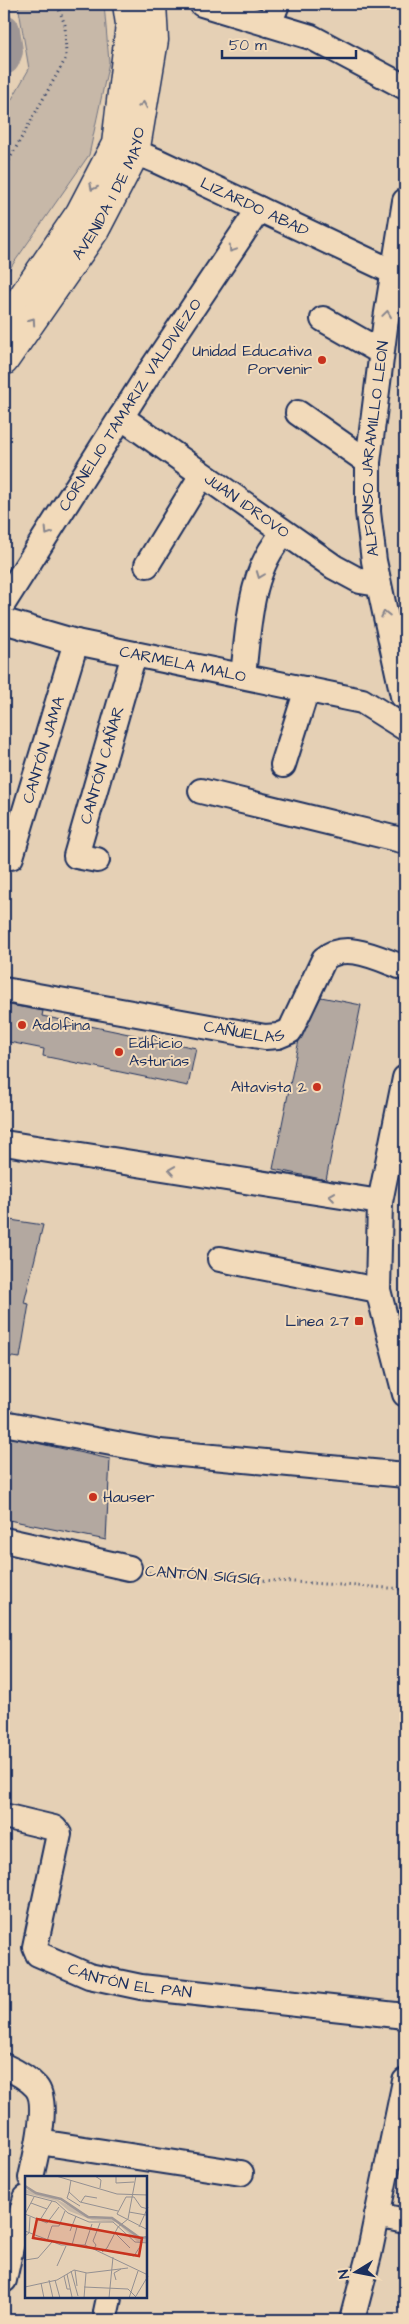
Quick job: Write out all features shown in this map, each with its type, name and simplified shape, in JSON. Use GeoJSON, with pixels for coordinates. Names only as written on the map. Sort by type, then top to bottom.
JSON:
{"type":"FeatureCollection","features":[{"type":"Feature","properties":{"kind":"main road","name":"AVENIDA 1 DE MAYO"},"geometry":{"type":"LineString","coordinates":[[4,324],[125,148],[130,24],[127,4]]}},
{"type":"Feature","properties":{"kind":"main road","name":"AVENIDA 1 DE MAYO"},"geometry":{"type":"LineString","coordinates":[[4,361],[95,230],[125,148],[154,40],[152,4]]}},
{"type":"Feature","properties":{"kind":"street"},"geometry":{"type":"LineString","coordinates":[[202,4],[273,14],[311,37],[405,87]]}},
{"type":"Feature","properties":{"kind":"street","name":"LIZARDO ABAD"},"geometry":{"type":"LineString","coordinates":[[125,148],[393,272]]}},
{"type":"Feature","properties":{"kind":"street","name":"ALFONSO JARAMILLO LEON"},"geometry":{"type":"LineString","coordinates":[[404,695],[378,584],[368,512],[368,462],[393,272],[405,201]]}},
{"type":"Feature","properties":{"kind":"street","name":"CORNELIO TAMARIZ VALDIVIEZO"},"geometry":{"type":"LineString","coordinates":[[4,602],[121,417],[259,209]]}},
{"type":"Feature","properties":{"kind":"street"},"geometry":{"type":"LineString","coordinates":[[323,319],[382,352]]}},
{"type":"Feature","properties":{"kind":"street"},"geometry":{"type":"LineString","coordinates":[[298,413],[368,462]]}},
{"type":"Feature","properties":{"kind":"street","name":"JUAN IDROVO"},"geometry":{"type":"LineString","coordinates":[[121,417],[284,534],[334,567],[360,581],[378,584]]}},
{"type":"Feature","properties":{"kind":"street"},"geometry":{"type":"LineString","coordinates":[[147,565],[202,475]]}},
{"type":"Feature","properties":{"kind":"street"},"geometry":{"type":"LineString","coordinates":[[243,675],[254,593],[271,547],[284,534]]}},
{"type":"Feature","properties":{"kind":"street","name":"CARMELA MALO"},"geometry":{"type":"LineString","coordinates":[[4,621],[76,642],[362,701],[405,728]]}},
{"type":"Feature","properties":{"kind":"street","name":"CANTÓN JAMA"},"geometry":{"type":"LineString","coordinates":[[11,858],[76,642]]}},
{"type":"Feature","properties":{"kind":"street","name":"CANTÓN CAÑAR"},"geometry":{"type":"LineString","coordinates":[[97,860],[76,856],[134,654]]}},
{"type":"Feature","properties":{"kind":"street"},"geometry":{"type":"LineString","coordinates":[[283,765],[307,689]]}},
{"type":"Feature","properties":{"kind":"street","name":"CARMELA MALO"},"geometry":{"type":"LineString","coordinates":[[362,701],[404,695]]}},
{"type":"Feature","properties":{"kind":"street"},"geometry":{"type":"LineString","coordinates":[[201,792],[405,840]]}},
{"type":"Feature","properties":{"kind":"street","name":"CAÑUELAS"},"geometry":{"type":"LineString","coordinates":[[4,990],[265,1037],[278,1036],[290,1030],[324,959],[332,952],[344,949],[405,968]]}},
{"type":"Feature","properties":{"kind":"street"},"geometry":{"type":"LineString","coordinates":[[405,1078],[380,1202],[378,1290],[405,1394]]}},
{"type":"Feature","properties":{"kind":"street"},"geometry":{"type":"LineString","coordinates":[[4,1142],[380,1202]]}},
{"type":"Feature","properties":{"kind":"street"},"geometry":{"type":"LineString","coordinates":[[220,1259],[378,1290]]}},
{"type":"Feature","properties":{"kind":"street"},"geometry":{"type":"LineString","coordinates":[[10,1424],[160,1452],[405,1475]]}},
{"type":"Feature","properties":{"kind":"street","name":"CANTÓN SIGSIG"},"geometry":{"type":"LineString","coordinates":[[4,1540],[129,1568]]}},
{"type":"Feature","properties":{"kind":"street","name":"CANTÓN EL PAN"},"geometry":{"type":"LineString","coordinates":[[4,1816],[54,1828],[59,1834],[35,1947],[38,1954],[89,1976],[141,1987],[405,2016]]}},
{"type":"Feature","properties":{"kind":"street"},"geometry":{"type":"LineString","coordinates":[[4,2066],[37,2088],[41,2102],[39,2142],[31,2176]]}},
{"type":"Feature","properties":{"kind":"street"},"geometry":{"type":"LineString","coordinates":[[352,2320],[377,2215],[405,2081]]}},
{"type":"Feature","properties":{"kind":"street"},"geometry":{"type":"LineString","coordinates":[[39,2142],[136,2168],[241,2173]]}},
{"type":"Feature","properties":{"kind":"street"},"geometry":{"type":"LineString","coordinates":[[4,2280],[7,2246],[25,2201]]}},
{"type":"Feature","properties":{"kind":"street"},"geometry":{"type":"LineString","coordinates":[[377,2215],[405,2221]]}},
{"type":"Feature","properties":{"kind":"path"},"geometry":{"type":"LineString","coordinates":[[4,169],[66,58],[65,26],[58,4]]}},
{"type":"Feature","properties":{"kind":"path","name":"CANTÓN SIGSIG"},"geometry":{"type":"LineString","coordinates":[[129,1568],[145,1573],[405,1589]]}},
{"type":"Feature","properties":{"kind":"shaded area"},"geometry":{"type":"Polygon","coordinates":[[[18,4],[104,4],[109,62],[89,155],[4,277],[4,113],[29,69],[18,4]]]}},
{"type":"Feature","properties":{"kind":"building","name":"Altavista 2"},"geometry":{"type":"Polygon","coordinates":[[[321,997],[361,1005],[326,1180],[273,1169],[299,1040],[321,997]]]}},
{"type":"Feature","properties":{"kind":"building","name":"Edificio Asturias"},"geometry":{"type":"Polygon","coordinates":[[[4,1004],[43,1011],[42,1016],[196,1048],[188,1086],[43,1056],[44,1049],[4,1041],[4,1004]]]}},
{"type":"Feature","properties":{"kind":"building"},"geometry":{"type":"Polygon","coordinates":[[[4,1219],[43,1225],[24,1303],[29,1304],[20,1358],[4,1356],[4,1219]]]}},
{"type":"Feature","properties":{"kind":"building"},"geometry":{"type":"Polygon","coordinates":[[[4,1436],[110,1459],[106,1540],[4,1519],[4,1436]]]}},
{"type":"Feature","properties":{"kind":"waterway"},"geometry":{"type":"LineString","coordinates":[[4,30],[7,51],[4,59]]}},
{"type":"Feature","properties":{"kind":"place","name":"Unidad Educativa Porvenir"},"geometry":{"type":"Point","coordinates":[322,360]}},
{"type":"Feature","properties":{"kind":"place","name":"Adolfina"},"geometry":{"type":"Point","coordinates":[22,1025]}},
{"type":"Feature","properties":{"kind":"place","name":"Edificio Asturias"},"geometry":{"type":"Point","coordinates":[119,1052]}},
{"type":"Feature","properties":{"kind":"place","name":"Altavista 2"},"geometry":{"type":"Point","coordinates":[317,1087]}},
{"type":"Feature","properties":{"kind":"place","name":"Linea 27"},"geometry":{"type":"Point","coordinates":[359,1321]}},
{"type":"Feature","properties":{"kind":"place","name":"Hauser"},"geometry":{"type":"Point","coordinates":[93,1497]}}]}
